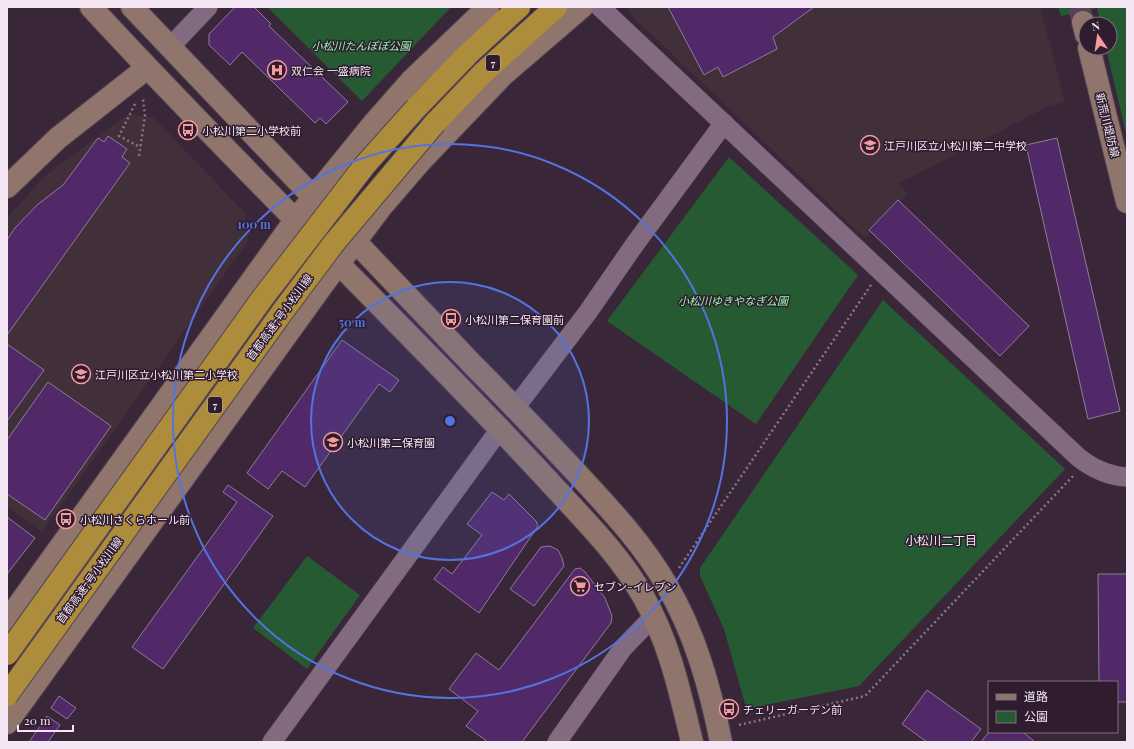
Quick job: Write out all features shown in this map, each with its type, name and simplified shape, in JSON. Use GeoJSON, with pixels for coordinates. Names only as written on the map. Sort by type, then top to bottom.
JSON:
{"type":"FeatureCollection","features":[{"type":"Feature","properties":{"kind":"highway","name":"首都高速7号小松川線"},"geometry":{"type":"LineString","coordinates":[[7,654],[264,296],[315,228],[365,165],[416,108],[467,55],[519,7]]}},
{"type":"Feature","properties":{"kind":"highway","name":"首都高速7号小松川線"},"geometry":{"type":"LineString","coordinates":[[7,695],[283,311],[334,243],[435,123],[482,74],[556,7]]}},
{"type":"Feature","properties":{"kind":"street"},"geometry":{"type":"LineString","coordinates":[[91,7],[147,68],[500,429],[610,548],[642,594],[654,616],[677,678],[692,742]]}},
{"type":"Feature","properties":{"kind":"street"},"geometry":{"type":"LineString","coordinates":[[132,7],[515,408],[616,516],[647,553],[678,606],[704,666],[721,742]]}},
{"type":"Feature","properties":{"kind":"street"},"geometry":{"type":"LineString","coordinates":[[170,47],[208,7]]}},
{"type":"Feature","properties":{"kind":"street"},"geometry":{"type":"LineString","coordinates":[[7,621],[296,219],[374,123],[411,81],[488,7]]}},
{"type":"Feature","properties":{"kind":"street"},"geometry":{"type":"LineString","coordinates":[[7,723],[339,263],[382,206],[419,163],[503,75],[582,7]]}},
{"type":"Feature","properties":{"kind":"street"},"geometry":{"type":"LineString","coordinates":[[600,7],[1078,457],[1091,467],[1112,476],[1127,477]]}},
{"type":"Feature","properties":{"kind":"street","name":"新荒川堤防線"},"geometry":{"type":"LineString","coordinates":[[1091,56],[1127,202]]}},
{"type":"Feature","properties":{"kind":"street"},"geometry":{"type":"LineString","coordinates":[[7,187],[58,138],[147,68]]}},
{"type":"Feature","properties":{"kind":"street"},"geometry":{"type":"LineString","coordinates":[[515,408],[588,312],[635,244],[724,123]]}},
{"type":"Feature","properties":{"kind":"street"},"geometry":{"type":"LineString","coordinates":[[272,742],[500,429]]}},
{"type":"Feature","properties":{"kind":"street"},"geometry":{"type":"LineString","coordinates":[[557,742],[623,648],[654,616]]}},
{"type":"Feature","properties":{"kind":"path"},"geometry":{"type":"LineString","coordinates":[[139,156],[145,116],[143,99]]}},
{"type":"Feature","properties":{"kind":"path"},"geometry":{"type":"LineString","coordinates":[[137,102],[119,136],[140,147]]}},
{"type":"Feature","properties":{"kind":"path"},"geometry":{"type":"LineString","coordinates":[[679,568],[875,279]]}},
{"type":"Feature","properties":{"kind":"path"},"geometry":{"type":"LineString","coordinates":[[739,725],[865,696],[1077,472]]}},
{"type":"Feature","properties":{"kind":"shaded area","name":"江戸川区立小松川第二中学校"},"geometry":{"type":"Polygon","coordinates":[[[629,7],[1040,7],[1065,102],[1049,106],[898,184],[908,193],[865,238],[628,12],[629,7]]]}},
{"type":"Feature","properties":{"kind":"shaded area","name":"江戸川区立小松川第二小学校"},"geometry":{"type":"Polygon","coordinates":[[[128,114],[154,118],[245,213],[248,241],[42,532],[7,506],[7,218],[45,176],[128,114]]]}},
{"type":"Feature","properties":{"kind":"green space","name":"小松川たんぽぽ公園"},"geometry":{"type":"Polygon","coordinates":[[[267,7],[451,7],[362,101],[267,7]]]}},
{"type":"Feature","properties":{"kind":"green space"},"geometry":{"type":"Polygon","coordinates":[[[1058,7],[1127,7],[1127,138],[1108,56],[1118,56],[1118,16],[1099,16],[1097,8],[1061,16],[1058,7]]]}},
{"type":"Feature","properties":{"kind":"green space","name":"小松川ゆきやなぎ公園"},"geometry":{"type":"Polygon","coordinates":[[[729,157],[858,275],[756,424],[607,321],[729,157]]]}},
{"type":"Feature","properties":{"kind":"green space"},"geometry":{"type":"Polygon","coordinates":[[[883,300],[1065,469],[859,686],[751,708],[745,704],[724,629],[700,576],[700,568],[883,300]]]}},
{"type":"Feature","properties":{"kind":"green space"},"geometry":{"type":"Polygon","coordinates":[[[307,556],[360,595],[307,669],[253,628],[307,556]]]}},
{"type":"Feature","properties":{"kind":"building"},"geometry":{"type":"Polygon","coordinates":[[[235,7],[254,7],[271,24],[269,26],[348,102],[326,124],[320,118],[315,123],[242,52],[230,65],[209,45],[209,34],[235,7]]]}},
{"type":"Feature","properties":{"kind":"building"},"geometry":{"type":"Polygon","coordinates":[[[668,7],[814,7],[773,37],[777,49],[723,77],[718,67],[704,75],[668,7]]]}},
{"type":"Feature","properties":{"kind":"building"},"geometry":{"type":"Polygon","coordinates":[[[108,136],[127,149],[122,157],[130,163],[7,335],[7,240],[15,228],[37,205],[63,185],[98,138],[104,142],[108,136]]]}},
{"type":"Feature","properties":{"kind":"building"},"geometry":{"type":"Polygon","coordinates":[[[1057,138],[1120,411],[1088,419],[1026,145],[1057,138]]]}},
{"type":"Feature","properties":{"kind":"building"},"geometry":{"type":"Polygon","coordinates":[[[898,200],[1029,326],[1000,356],[869,230],[898,200]]]}},
{"type":"Feature","properties":{"kind":"building"},"geometry":{"type":"Polygon","coordinates":[[[342,340],[399,380],[390,392],[379,384],[305,487],[282,471],[268,489],[247,473],[342,340]]]}},
{"type":"Feature","properties":{"kind":"building"},"geometry":{"type":"Polygon","coordinates":[[[7,344],[44,370],[7,421],[7,344]]]}},
{"type":"Feature","properties":{"kind":"building"},"geometry":{"type":"Polygon","coordinates":[[[48,382],[111,426],[45,520],[7,494],[7,440],[48,382]]]}},
{"type":"Feature","properties":{"kind":"building"},"geometry":{"type":"Polygon","coordinates":[[[228,485],[273,516],[163,669],[132,647],[237,502],[223,492],[228,485]]]}},
{"type":"Feature","properties":{"kind":"building"},"geometry":{"type":"Polygon","coordinates":[[[492,492],[504,500],[509,494],[536,521],[538,526],[479,613],[434,579],[443,567],[452,574],[482,535],[467,524],[492,492]]]}},
{"type":"Feature","properties":{"kind":"building"},"geometry":{"type":"Polygon","coordinates":[[[7,517],[35,538],[7,574],[7,517]]]}},
{"type":"Feature","properties":{"kind":"building"},"geometry":{"type":"Polygon","coordinates":[[[550,546],[558,550],[564,566],[534,606],[510,589],[541,547],[550,546]]]}},
{"type":"Feature","properties":{"kind":"building"},"geometry":{"type":"Polygon","coordinates":[[[580,568],[585,572],[605,598],[612,616],[611,623],[522,742],[488,742],[466,726],[478,711],[449,689],[476,653],[499,670],[575,569],[580,568]]]}},
{"type":"Feature","properties":{"kind":"building"},"geometry":{"type":"Polygon","coordinates":[[[1098,574],[1127,574],[1127,702],[1118,702],[1118,681],[1099,681],[1098,574]]]}},
{"type":"Feature","properties":{"kind":"building"},"geometry":{"type":"Polygon","coordinates":[[[927,690],[981,729],[971,742],[927,742],[902,724],[927,690]]]}},
{"type":"Feature","properties":{"kind":"building"},"geometry":{"type":"Polygon","coordinates":[[[59,696],[76,708],[67,719],[51,708],[59,696]]]}},
{"type":"Feature","properties":{"kind":"building"},"geometry":{"type":"Polygon","coordinates":[[[47,716],[60,725],[48,742],[29,742],[47,716]]]}},
{"type":"Feature","properties":{"kind":"building"},"geometry":{"type":"Polygon","coordinates":[[[988,733],[1024,733],[1035,742],[981,742],[988,733]]]}},
{"type":"Feature","properties":{"kind":"tunnel"},"geometry":{"type":"LineString","coordinates":[[1079,7],[1081,16]]}},
{"type":"Feature","properties":{"kind":"place","name":"双仁会 一盛病院"},"geometry":{"type":"Point","coordinates":[277,70]}},
{"type":"Feature","properties":{"kind":"place","name":"小松川第二小学校前"},"geometry":{"type":"Point","coordinates":[188,130]}},
{"type":"Feature","properties":{"kind":"place","name":"江戸川区立小松川第二中学校"},"geometry":{"type":"Point","coordinates":[870,145]}},
{"type":"Feature","properties":{"kind":"place","name":"小松川第二保育園前"},"geometry":{"type":"Point","coordinates":[451,319]}},
{"type":"Feature","properties":{"kind":"place","name":"江戸川区立小松川第二小学校"},"geometry":{"type":"Point","coordinates":[81,374]}},
{"type":"Feature","properties":{"kind":"place","name":"小松川第二保育園"},"geometry":{"type":"Point","coordinates":[333,442]}},
{"type":"Feature","properties":{"kind":"place","name":"小松川さくらホール前"},"geometry":{"type":"Point","coordinates":[66,519]}},
{"type":"Feature","properties":{"kind":"place","name":"セブン-イレブン"},"geometry":{"type":"Point","coordinates":[580,586]}},
{"type":"Feature","properties":{"kind":"place","name":"チェリーガーデン前"},"geometry":{"type":"Point","coordinates":[729,709]}},
{"type":"Feature","properties":{"kind":"district","name":"小松川二丁目"},"geometry":{"type":"Point","coordinates":[941,540]}}]}
